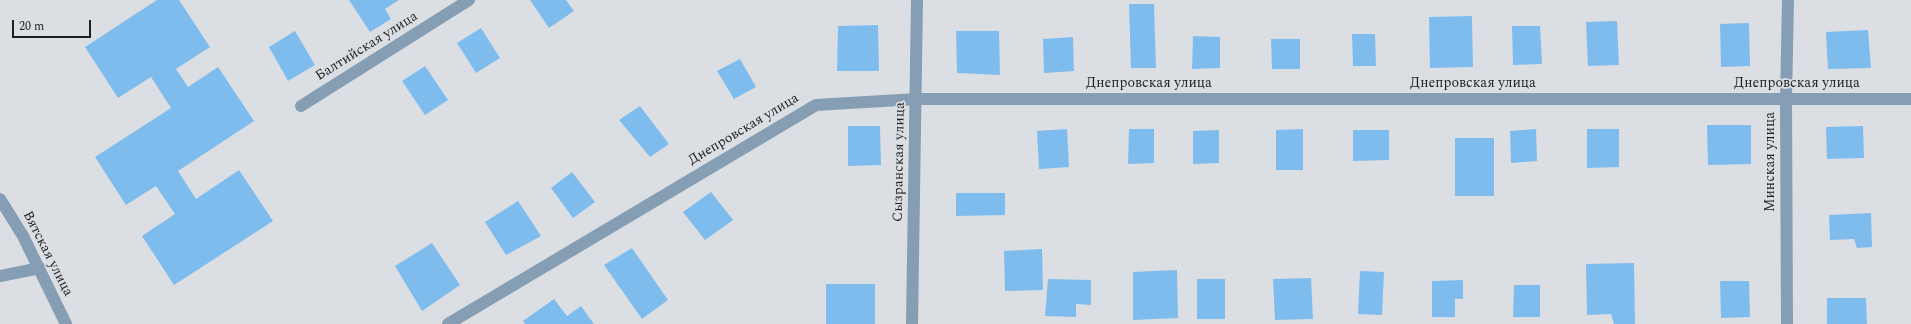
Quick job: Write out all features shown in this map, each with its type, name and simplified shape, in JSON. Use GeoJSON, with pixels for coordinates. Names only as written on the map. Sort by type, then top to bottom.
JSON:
{"type":"FeatureCollection","features":[{"type":"Feature","properties":{"kind":"street","name":"Балтийская улица"},"geometry":{"type":"LineString","coordinates":[[301,106],[469,0]]}},
{"type":"Feature","properties":{"kind":"street","name":"Сызранская улица"},"geometry":{"type":"LineString","coordinates":[[912,324],[917,0]]}},
{"type":"Feature","properties":{"kind":"street","name":"Минская улица"},"geometry":{"type":"LineString","coordinates":[[1787,324],[1786,99],[1788,0]]}},
{"type":"Feature","properties":{"kind":"street","name":"Днепровская улица"},"geometry":{"type":"LineString","coordinates":[[448,324],[816,105],[916,99],[1911,99]]}},
{"type":"Feature","properties":{"kind":"street","name":"Вятская улица"},"geometry":{"type":"LineString","coordinates":[[0,199],[23,236],[40,268],[66,324]]}},
{"type":"Feature","properties":{"kind":"street"},"geometry":{"type":"LineString","coordinates":[[0,276],[40,268]]}},
{"type":"Feature","properties":{"kind":"building"},"geometry":{"type":"Polygon","coordinates":[[[157,0],[179,0],[210,47],[176,69],[188,87],[218,67],[254,121],[178,171],[196,199],[239,170],[273,221],[174,285],[142,236],[175,214],[156,186],[126,205],[95,157],[171,108],[151,77],[118,98],[85,47],[157,0]]]}},
{"type":"Feature","properties":{"kind":"building"},"geometry":{"type":"Polygon","coordinates":[[[349,0],[399,0],[385,9],[391,19],[370,32],[349,0]]]}},
{"type":"Feature","properties":{"kind":"building"},"geometry":{"type":"Polygon","coordinates":[[[530,0],[566,0],[574,11],[549,28],[530,0]]]}},
{"type":"Feature","properties":{"kind":"building"},"geometry":{"type":"Polygon","coordinates":[[[1129,4],[1154,4],[1156,68],[1131,68],[1129,4]]]}},
{"type":"Feature","properties":{"kind":"building"},"geometry":{"type":"Polygon","coordinates":[[[1472,16],[1473,67],[1430,68],[1429,17],[1472,16]]]}},
{"type":"Feature","properties":{"kind":"building"},"geometry":{"type":"Polygon","coordinates":[[[1617,21],[1619,65],[1588,66],[1586,22],[1617,21]]]}},
{"type":"Feature","properties":{"kind":"building"},"geometry":{"type":"Polygon","coordinates":[[[1749,23],[1750,66],[1721,67],[1720,24],[1749,23]]]}},
{"type":"Feature","properties":{"kind":"building"},"geometry":{"type":"Polygon","coordinates":[[[878,25],[879,71],[837,71],[838,26],[878,25]]]}},
{"type":"Feature","properties":{"kind":"building"},"geometry":{"type":"Polygon","coordinates":[[[1512,26],[1540,26],[1542,64],[1513,65],[1512,26]]]}},
{"type":"Feature","properties":{"kind":"building"},"geometry":{"type":"Polygon","coordinates":[[[481,28],[500,58],[476,73],[457,43],[481,28]]]}},
{"type":"Feature","properties":{"kind":"building"},"geometry":{"type":"Polygon","coordinates":[[[1868,30],[1871,68],[1828,69],[1826,32],[1868,30]]]}},
{"type":"Feature","properties":{"kind":"building"},"geometry":{"type":"Polygon","coordinates":[[[295,31],[315,65],[288,81],[269,47],[295,31]]]}},
{"type":"Feature","properties":{"kind":"building"},"geometry":{"type":"Polygon","coordinates":[[[956,31],[999,31],[1000,75],[957,73],[956,31]]]}},
{"type":"Feature","properties":{"kind":"building"},"geometry":{"type":"Polygon","coordinates":[[[1352,34],[1375,34],[1376,66],[1353,66],[1352,34]]]}},
{"type":"Feature","properties":{"kind":"building"},"geometry":{"type":"Polygon","coordinates":[[[1193,36],[1220,37],[1220,68],[1192,69],[1193,36]]]}},
{"type":"Feature","properties":{"kind":"building"},"geometry":{"type":"Polygon","coordinates":[[[1073,37],[1074,71],[1044,73],[1043,39],[1073,37]]]}},
{"type":"Feature","properties":{"kind":"building"},"geometry":{"type":"Polygon","coordinates":[[[1271,39],[1300,39],[1300,69],[1272,69],[1271,39]]]}},
{"type":"Feature","properties":{"kind":"building"},"geometry":{"type":"Polygon","coordinates":[[[740,59],[756,87],[734,99],[717,71],[740,59]]]}},
{"type":"Feature","properties":{"kind":"building"},"geometry":{"type":"Polygon","coordinates":[[[425,66],[448,100],[425,115],[402,81],[425,66]]]}},
{"type":"Feature","properties":{"kind":"building"},"geometry":{"type":"Polygon","coordinates":[[[640,106],[669,144],[650,157],[619,120],[640,106]]]}},
{"type":"Feature","properties":{"kind":"building"},"geometry":{"type":"Polygon","coordinates":[[[1707,125],[1751,125],[1751,164],[1708,165],[1707,125]]]}},
{"type":"Feature","properties":{"kind":"building"},"geometry":{"type":"Polygon","coordinates":[[[848,126],[880,126],[881,165],[848,166],[848,126]]]}},
{"type":"Feature","properties":{"kind":"building"},"geometry":{"type":"Polygon","coordinates":[[[1863,126],[1864,158],[1827,159],[1826,127],[1863,126]]]}},
{"type":"Feature","properties":{"kind":"building"},"geometry":{"type":"Polygon","coordinates":[[[1067,129],[1069,167],[1039,169],[1037,131],[1067,129]]]}},
{"type":"Feature","properties":{"kind":"building"},"geometry":{"type":"Polygon","coordinates":[[[1129,129],[1154,129],[1154,163],[1128,164],[1129,129]]]}},
{"type":"Feature","properties":{"kind":"building"},"geometry":{"type":"Polygon","coordinates":[[[1303,129],[1303,170],[1276,170],[1276,130],[1303,129]]]}},
{"type":"Feature","properties":{"kind":"building"},"geometry":{"type":"Polygon","coordinates":[[[1536,129],[1537,161],[1511,163],[1510,131],[1536,129]]]}},
{"type":"Feature","properties":{"kind":"building"},"geometry":{"type":"Polygon","coordinates":[[[1587,129],[1619,129],[1619,167],[1587,168],[1587,129]]]}},
{"type":"Feature","properties":{"kind":"building"},"geometry":{"type":"Polygon","coordinates":[[[1219,130],[1219,163],[1193,164],[1193,131],[1219,130]]]}},
{"type":"Feature","properties":{"kind":"building"},"geometry":{"type":"Polygon","coordinates":[[[1353,130],[1389,130],[1389,160],[1353,161],[1353,130]]]}},
{"type":"Feature","properties":{"kind":"building"},"geometry":{"type":"Polygon","coordinates":[[[1455,138],[1494,138],[1494,196],[1455,196],[1455,138]]]}},
{"type":"Feature","properties":{"kind":"building"},"geometry":{"type":"Polygon","coordinates":[[[572,172],[595,202],[573,218],[551,188],[572,172]]]}},
{"type":"Feature","properties":{"kind":"building"},"geometry":{"type":"Polygon","coordinates":[[[711,192],[733,220],[705,240],[683,212],[711,192]]]}},
{"type":"Feature","properties":{"kind":"building"},"geometry":{"type":"Polygon","coordinates":[[[956,193],[1005,193],[1005,215],[956,216],[956,193]]]}},
{"type":"Feature","properties":{"kind":"building"},"geometry":{"type":"Polygon","coordinates":[[[518,201],[541,236],[506,255],[485,222],[518,201]]]}},
{"type":"Feature","properties":{"kind":"building"},"geometry":{"type":"Polygon","coordinates":[[[1871,213],[1872,247],[1857,248],[1854,239],[1830,240],[1829,215],[1871,213]]]}},
{"type":"Feature","properties":{"kind":"building"},"geometry":{"type":"Polygon","coordinates":[[[432,243],[460,285],[422,311],[395,266],[432,243]]]}},
{"type":"Feature","properties":{"kind":"building"},"geometry":{"type":"Polygon","coordinates":[[[632,248],[668,300],[642,319],[604,265],[632,248]]]}},
{"type":"Feature","properties":{"kind":"building"},"geometry":{"type":"Polygon","coordinates":[[[1042,249],[1043,290],[1005,291],[1004,251],[1042,249]]]}},
{"type":"Feature","properties":{"kind":"building"},"geometry":{"type":"Polygon","coordinates":[[[1634,263],[1635,324],[1614,324],[1611,314],[1587,315],[1586,264],[1634,263]]]}},
{"type":"Feature","properties":{"kind":"building"},"geometry":{"type":"Polygon","coordinates":[[[1177,270],[1178,318],[1133,320],[1133,272],[1177,270]]]}},
{"type":"Feature","properties":{"kind":"building"},"geometry":{"type":"Polygon","coordinates":[[[1360,271],[1384,272],[1382,315],[1358,314],[1360,271]]]}},
{"type":"Feature","properties":{"kind":"building"},"geometry":{"type":"Polygon","coordinates":[[[1311,278],[1313,319],[1275,320],[1273,279],[1311,278]]]}},
{"type":"Feature","properties":{"kind":"building"},"geometry":{"type":"Polygon","coordinates":[[[1048,279],[1091,280],[1091,305],[1076,304],[1076,317],[1045,316],[1048,279]]]}},
{"type":"Feature","properties":{"kind":"building"},"geometry":{"type":"Polygon","coordinates":[[[1197,279],[1225,279],[1225,319],[1197,319],[1197,279]]]}},
{"type":"Feature","properties":{"kind":"building"},"geometry":{"type":"Polygon","coordinates":[[[1463,280],[1463,299],[1455,299],[1455,317],[1432,317],[1432,281],[1463,280]]]}},
{"type":"Feature","properties":{"kind":"building"},"geometry":{"type":"Polygon","coordinates":[[[1720,281],[1749,281],[1750,317],[1721,318],[1720,281]]]}},
{"type":"Feature","properties":{"kind":"building"},"geometry":{"type":"Polygon","coordinates":[[[826,284],[875,284],[875,324],[826,324],[826,284]]]}},
{"type":"Feature","properties":{"kind":"building"},"geometry":{"type":"Polygon","coordinates":[[[1514,285],[1540,285],[1540,317],[1513,317],[1514,285]]]}},
{"type":"Feature","properties":{"kind":"building"},"geometry":{"type":"Polygon","coordinates":[[[1827,298],[1866,298],[1867,324],[1827,324],[1827,298]]]}},
{"type":"Feature","properties":{"kind":"building"},"geometry":{"type":"Polygon","coordinates":[[[554,299],[567,316],[581,306],[594,324],[525,324],[523,321],[554,299]]]}}]}
